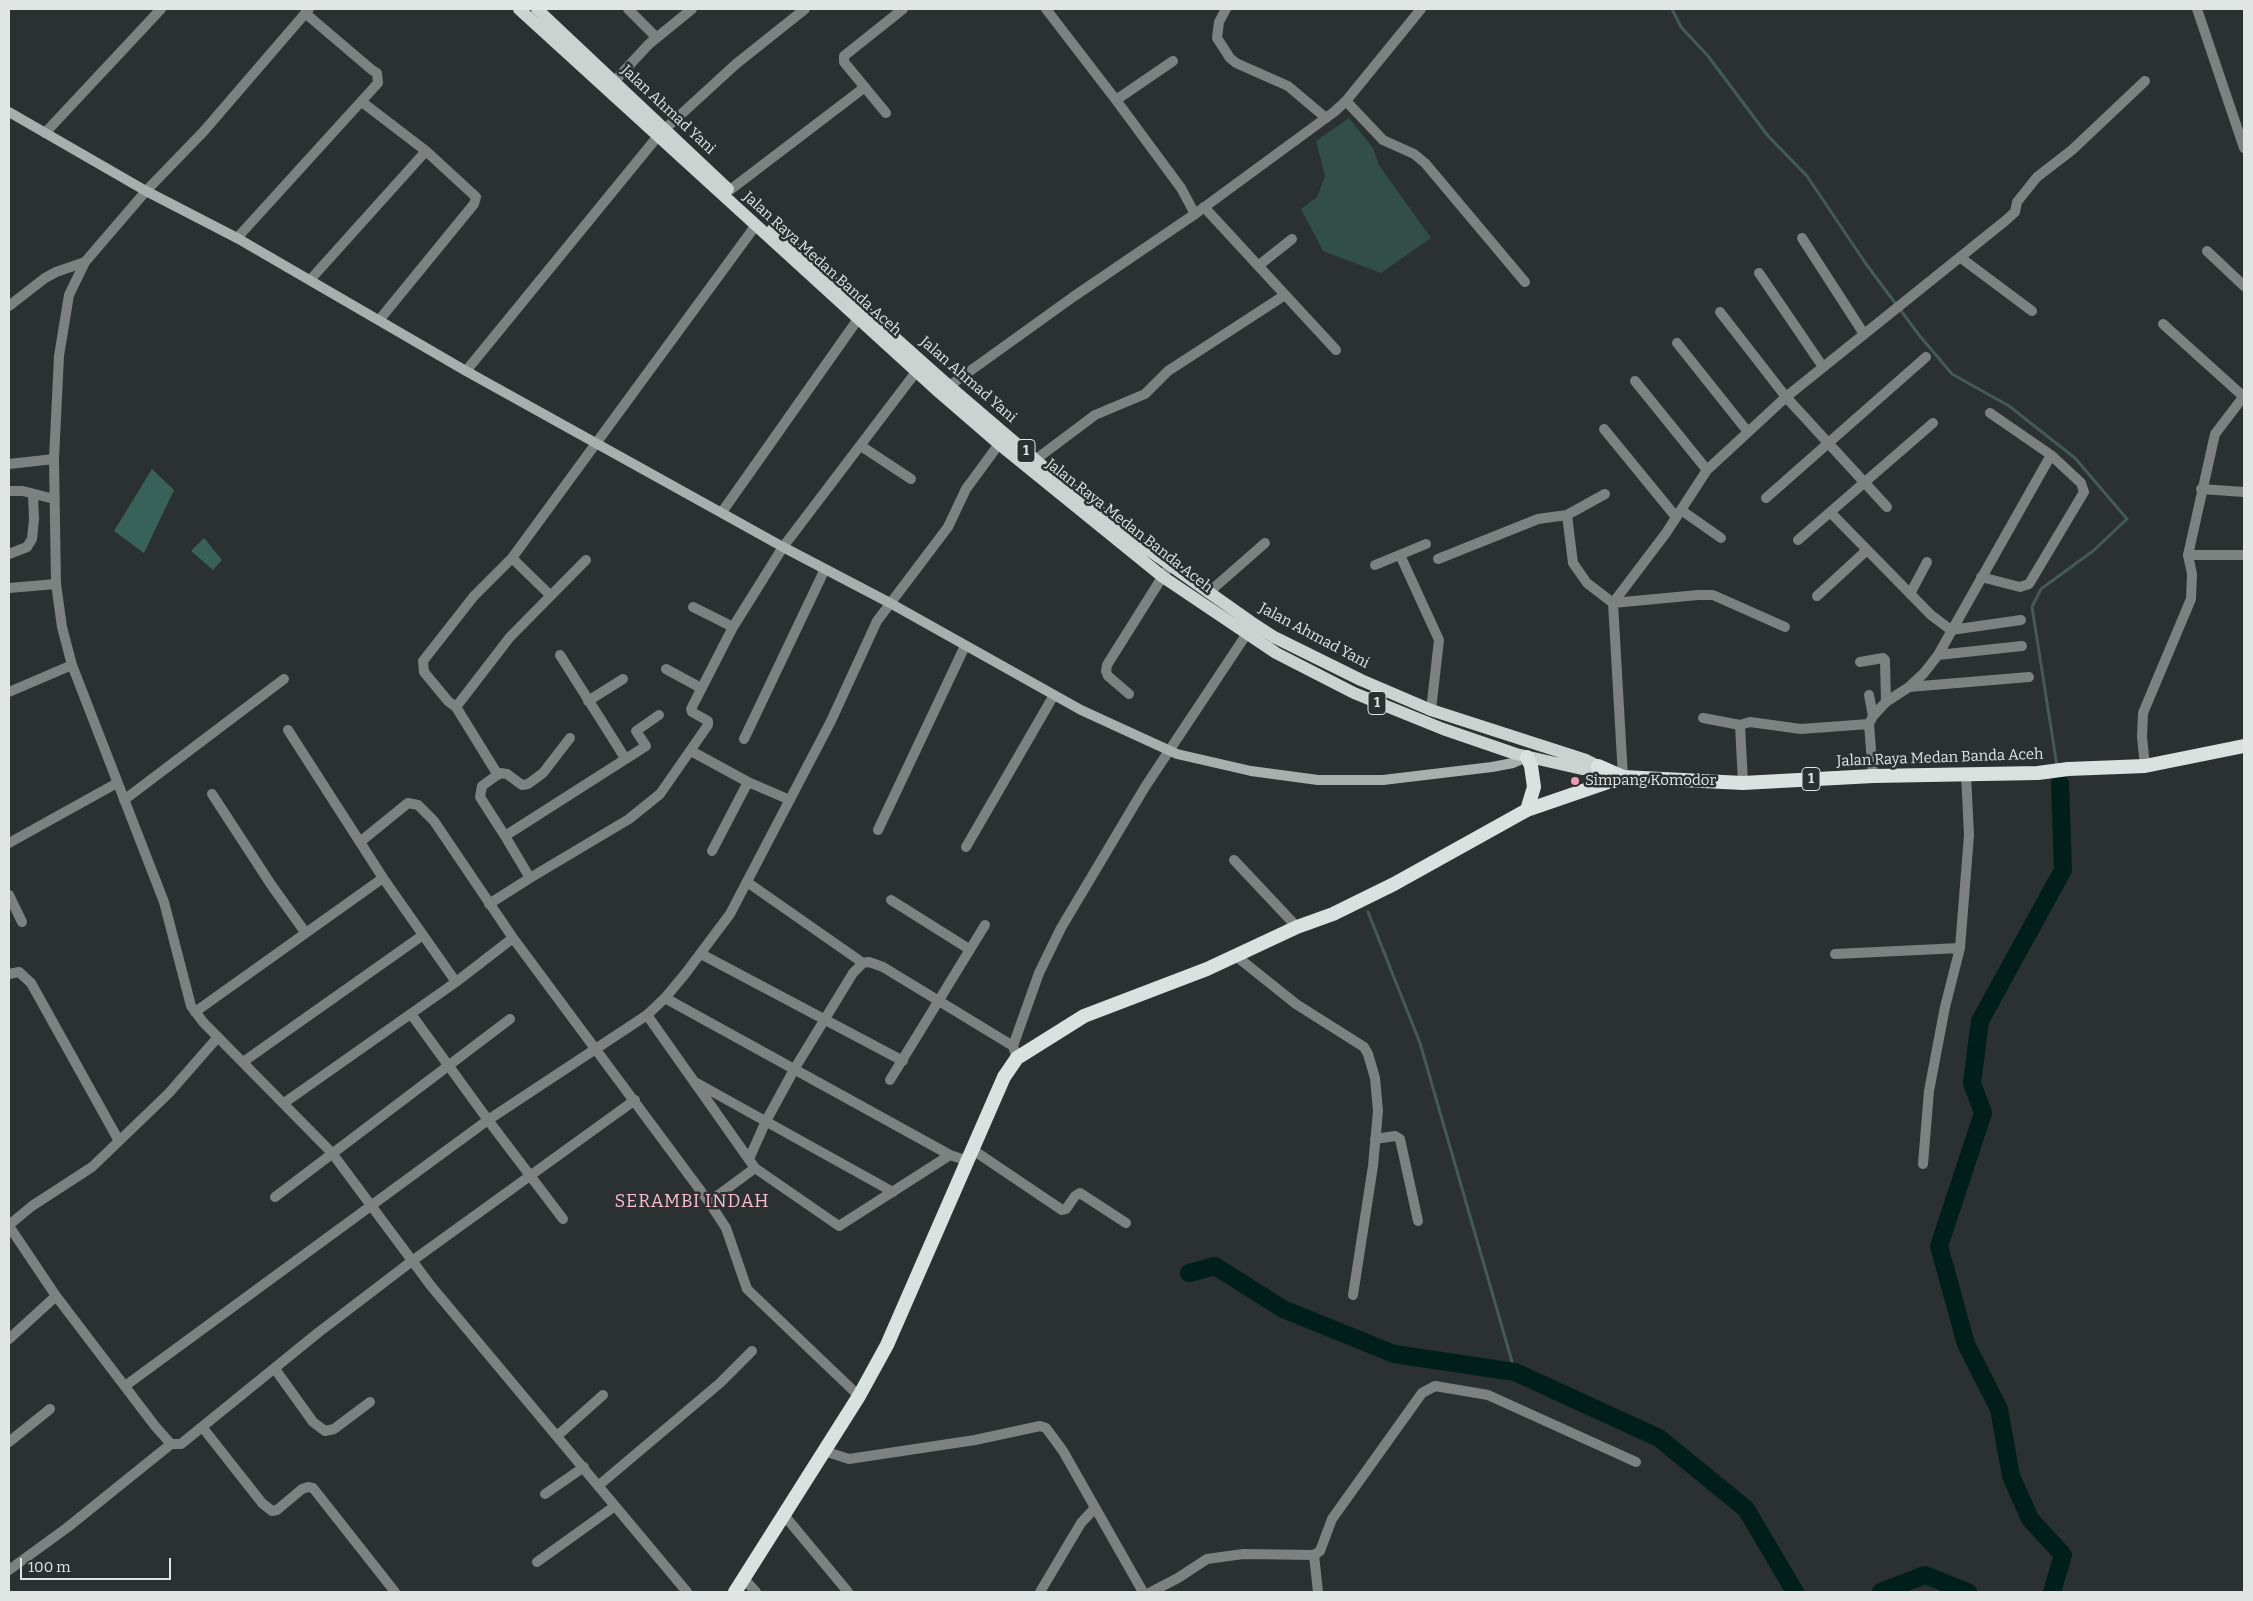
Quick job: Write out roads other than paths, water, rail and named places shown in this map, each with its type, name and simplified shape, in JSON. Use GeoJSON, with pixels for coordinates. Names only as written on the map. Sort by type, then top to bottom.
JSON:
{"type":"FeatureCollection","features":[{"type":"Feature","properties":{"kind":"highway","name":"Jalan Raya Medan Banda Aceh"},"geometry":{"type":"LineString","coordinates":[[1598,766],[1623,777],[1744,783],[1873,776],[2026,773],[2068,769],[2145,766],[2244,746]]}},
{"type":"Feature","properties":{"kind":"highway"},"geometry":{"type":"LineString","coordinates":[[1527,757],[1531,766],[1534,787],[1528,810]]}},
{"type":"Feature","properties":{"kind":"highway"},"geometry":{"type":"LineString","coordinates":[[736,1592],[858,1396],[887,1345],[1015,1052],[1084,1016],[1236,956],[1297,927],[1333,914],[1394,884],[1528,810],[1623,777]]}},
{"type":"Feature","properties":{"kind":"main road","name":"1"},"geometry":{"type":"LineString","coordinates":[[519,9],[610,85]]}},
{"type":"Feature","properties":{"kind":"main road","name":"Jalan Ahmad Yani"},"geometry":{"type":"LineString","coordinates":[[538,9],[610,85],[662,133],[730,190],[944,390],[1036,460],[1169,566],[1274,637],[1361,680],[1431,710],[1586,760],[1598,766]]}},
{"type":"Feature","properties":{"kind":"main road"},"geometry":{"type":"LineString","coordinates":[[9,112],[146,191],[237,238],[380,319],[466,371],[598,442],[783,547],[890,603],[1054,695],[1170,751],[1251,771],[1318,780],[1383,780],[1492,767],[1513,763],[1527,757]]}},
{"type":"Feature","properties":{"kind":"main road","name":"Jalan Raya Medan Banda Aceh"},"geometry":{"type":"LineString","coordinates":[[662,133],[756,226],[916,372],[944,390],[999,444],[1163,577],[1246,635],[1276,654],[1362,696],[1443,730],[1527,757],[1582,769],[1598,766]]}},
{"type":"Feature","properties":{"kind":"street"},"geometry":{"type":"LineString","coordinates":[[45,133],[161,9]]}},
{"type":"Feature","properties":{"kind":"street"},"geometry":{"type":"LineString","coordinates":[[628,9],[656,37]]}},
{"type":"Feature","properties":{"kind":"street"},"geometry":{"type":"LineString","coordinates":[[610,85],[656,37],[692,9]]}},
{"type":"Feature","properties":{"kind":"street"},"geometry":{"type":"LineString","coordinates":[[466,371],[662,133],[736,64],[805,9]]}},
{"type":"Feature","properties":{"kind":"street"},"geometry":{"type":"LineString","coordinates":[[886,113],[844,62],[844,56],[903,9]]}},
{"type":"Feature","properties":{"kind":"street"},"geometry":{"type":"LineString","coordinates":[[1046,9],[1181,188],[1195,214]]}},
{"type":"Feature","properties":{"kind":"street"},"geometry":{"type":"LineString","coordinates":[[1226,9],[1219,22],[1217,38],[1230,58],[1236,63],[1288,86],[1326,118]]}},
{"type":"Feature","properties":{"kind":"street"},"geometry":{"type":"LineString","coordinates":[[944,390],[1073,296],[1195,214],[1326,118],[1346,101],[1421,9]]}},
{"type":"Feature","properties":{"kind":"street"},"geometry":{"type":"LineString","coordinates":[[2197,9],[2244,143]]}},
{"type":"Feature","properties":{"kind":"street"},"geometry":{"type":"LineString","coordinates":[[237,238],[362,102],[378,82],[376,74],[307,11],[204,130],[146,191],[85,262],[69,296],[60,348],[54,459],[54,499],[56,584],[62,627],[72,665],[164,902],[191,1006],[218,1037],[332,1153],[431,1286],[687,1592]]}},
{"type":"Feature","properties":{"kind":"street"},"geometry":{"type":"LineString","coordinates":[[1116,100],[1172,61]]}},
{"type":"Feature","properties":{"kind":"street"},"geometry":{"type":"LineString","coordinates":[[1623,777],[1613,603],[1679,514],[1707,470],[1786,397],[1961,258],[2015,212],[2017,202],[2036,177],[2072,150],[2145,81]]}},
{"type":"Feature","properties":{"kind":"street"},"geometry":{"type":"LineString","coordinates":[[730,190],[865,87]]}},
{"type":"Feature","properties":{"kind":"street"},"geometry":{"type":"LineString","coordinates":[[1346,101],[1383,140],[1410,152],[1426,163],[1524,282]]}},
{"type":"Feature","properties":{"kind":"street"},"geometry":{"type":"LineString","coordinates":[[362,102],[426,151],[475,194],[476,200],[430,260],[380,319]]}},
{"type":"Feature","properties":{"kind":"street"},"geometry":{"type":"LineString","coordinates":[[310,280],[426,151]]}},
{"type":"Feature","properties":{"kind":"street"},"geometry":{"type":"LineString","coordinates":[[1204,207],[1336,350]]}},
{"type":"Feature","properties":{"kind":"street"},"geometry":{"type":"LineString","coordinates":[[498,774],[456,707],[448,701],[424,672],[423,661],[470,600],[512,558],[756,226]]}},
{"type":"Feature","properties":{"kind":"street"},"geometry":{"type":"LineString","coordinates":[[1258,266],[1292,238]]}},
{"type":"Feature","properties":{"kind":"street"},"geometry":{"type":"LineString","coordinates":[[1802,238],[1864,334]]}},
{"type":"Feature","properties":{"kind":"street"},"geometry":{"type":"LineString","coordinates":[[2206,251],[2244,286]]}},
{"type":"Feature","properties":{"kind":"street"},"geometry":{"type":"LineString","coordinates":[[1961,258],[2032,311]]}},
{"type":"Feature","properties":{"kind":"street"},"geometry":{"type":"LineString","coordinates":[[9,306],[44,278],[85,262]]}},
{"type":"Feature","properties":{"kind":"street"},"geometry":{"type":"LineString","coordinates":[[1759,273],[1823,367]]}},
{"type":"Feature","properties":{"kind":"street"},"geometry":{"type":"LineString","coordinates":[[1036,460],[1095,415],[1145,394],[1168,371],[1285,295]]}},
{"type":"Feature","properties":{"kind":"street"},"geometry":{"type":"LineString","coordinates":[[1720,312],[1786,397],[1887,507]]}},
{"type":"Feature","properties":{"kind":"street"},"geometry":{"type":"LineString","coordinates":[[722,512],[858,318]]}},
{"type":"Feature","properties":{"kind":"street"},"geometry":{"type":"LineString","coordinates":[[2145,766],[2143,713],[2191,599],[2192,574],[2188,555],[2201,489],[2217,428],[2244,397],[2163,324]]}},
{"type":"Feature","properties":{"kind":"street"},"geometry":{"type":"LineString","coordinates":[[1677,343],[1748,432]]}},
{"type":"Feature","properties":{"kind":"street"},"geometry":{"type":"LineString","coordinates":[[1766,498],[1926,357]]}},
{"type":"Feature","properties":{"kind":"street"},"geometry":{"type":"LineString","coordinates":[[489,904],[647,806],[660,794],[709,723],[691,711],[733,627],[783,547],[916,372]]}},
{"type":"Feature","properties":{"kind":"street"},"geometry":{"type":"LineString","coordinates":[[1635,381],[1707,470]]}},
{"type":"Feature","properties":{"kind":"street"},"geometry":{"type":"LineString","coordinates":[[1981,577],[2020,587],[2029,584],[2084,492],[2082,483],[2051,455],[1990,413]]}},
{"type":"Feature","properties":{"kind":"street"},"geometry":{"type":"LineString","coordinates":[[1798,540],[1933,422]]}},
{"type":"Feature","properties":{"kind":"street"},"geometry":{"type":"LineString","coordinates":[[1604,429],[1679,514],[1721,538]]}},
{"type":"Feature","properties":{"kind":"street"},"geometry":{"type":"LineString","coordinates":[[124,1386],[488,1120],[647,1015],[665,998],[701,954],[730,914],[830,721],[871,633],[890,603],[948,527],[966,489],[999,444]]}},
{"type":"Feature","properties":{"kind":"street"},"geometry":{"type":"LineString","coordinates":[[861,446],[911,479]]}},
{"type":"Feature","properties":{"kind":"street"},"geometry":{"type":"LineString","coordinates":[[1704,718],[1740,724],[1750,722],[1801,729],[1871,720],[1886,702],[1909,687],[1924,673],[1938,655],[2051,455]]}},
{"type":"Feature","properties":{"kind":"street"},"geometry":{"type":"LineString","coordinates":[[9,464],[54,459]]}},
{"type":"Feature","properties":{"kind":"street"},"geometry":{"type":"LineString","coordinates":[[2201,489],[2244,492]]}},
{"type":"Feature","properties":{"kind":"street"},"geometry":{"type":"LineString","coordinates":[[9,491],[23,491],[54,499]]}},
{"type":"Feature","properties":{"kind":"street"},"geometry":{"type":"LineString","coordinates":[[9,554],[27,547],[32,539],[34,519],[33,494]]}},
{"type":"Feature","properties":{"kind":"street"},"geometry":{"type":"LineString","coordinates":[[1438,559],[1538,519],[1567,515],[1605,494]]}},
{"type":"Feature","properties":{"kind":"street"},"geometry":{"type":"LineString","coordinates":[[1831,513],[1931,615],[1951,630],[2021,620]]}},
{"type":"Feature","properties":{"kind":"street"},"geometry":{"type":"LineString","coordinates":[[1567,515],[1573,563],[1587,583],[1613,603],[1713,595],[1785,627]]}},
{"type":"Feature","properties":{"kind":"street"},"geometry":{"type":"LineString","coordinates":[[1208,592],[1265,543]]}},
{"type":"Feature","properties":{"kind":"street"},"geometry":{"type":"LineString","coordinates":[[1375,566],[1426,544]]}},
{"type":"Feature","properties":{"kind":"street"},"geometry":{"type":"LineString","coordinates":[[1817,596],[1867,550]]}},
{"type":"Feature","properties":{"kind":"street"},"geometry":{"type":"LineString","coordinates":[[1400,555],[1439,640],[1431,710]]}},
{"type":"Feature","properties":{"kind":"street"},"geometry":{"type":"LineString","coordinates":[[2188,555],[2244,555]]}},
{"type":"Feature","properties":{"kind":"street"},"geometry":{"type":"LineString","coordinates":[[512,558],[550,595]]}},
{"type":"Feature","properties":{"kind":"street"},"geometry":{"type":"LineString","coordinates":[[456,707],[510,638],[586,560]]}},
{"type":"Feature","properties":{"kind":"street"},"geometry":{"type":"LineString","coordinates":[[1910,594],[1927,562]]}},
{"type":"Feature","properties":{"kind":"street"},"geometry":{"type":"LineString","coordinates":[[1129,694],[1108,676],[1106,672],[1107,666],[1169,566]]}},
{"type":"Feature","properties":{"kind":"street"},"geometry":{"type":"LineString","coordinates":[[744,739],[825,569]]}},
{"type":"Feature","properties":{"kind":"street"},"geometry":{"type":"LineString","coordinates":[[9,588],[56,584]]}},
{"type":"Feature","properties":{"kind":"street"},"geometry":{"type":"LineString","coordinates":[[693,607],[733,627]]}},
{"type":"Feature","properties":{"kind":"street"},"geometry":{"type":"LineString","coordinates":[[749,1159],[766,1121],[795,1068],[853,973],[863,963],[869,962],[883,967],[1015,1052],[1039,973],[1061,928],[1145,786],[1246,635]]}},
{"type":"Feature","properties":{"kind":"street"},"geometry":{"type":"LineString","coordinates":[[878,830],[965,646]]}},
{"type":"Feature","properties":{"kind":"street"},"geometry":{"type":"LineString","coordinates":[[1938,655],[2022,646]]}},
{"type":"Feature","properties":{"kind":"street"},"geometry":{"type":"LineString","coordinates":[[560,655],[625,758]]}},
{"type":"Feature","properties":{"kind":"street"},"geometry":{"type":"LineString","coordinates":[[1860,662],[1883,658],[1885,660],[1886,702]]}},
{"type":"Feature","properties":{"kind":"street"},"geometry":{"type":"LineString","coordinates":[[9,692],[72,665]]}},
{"type":"Feature","properties":{"kind":"street"},"geometry":{"type":"LineString","coordinates":[[666,669],[702,688]]}},
{"type":"Feature","properties":{"kind":"street"},"geometry":{"type":"LineString","coordinates":[[1909,687],[2029,676]]}},
{"type":"Feature","properties":{"kind":"street"},"geometry":{"type":"LineString","coordinates":[[124,800],[284,679]]}},
{"type":"Feature","properties":{"kind":"street"},"geometry":{"type":"LineString","coordinates":[[588,700],[623,679]]}},
{"type":"Feature","properties":{"kind":"street"},"geometry":{"type":"LineString","coordinates":[[966,847],[1054,695]]}},
{"type":"Feature","properties":{"kind":"street"},"geometry":{"type":"LineString","coordinates":[[1869,695],[1873,776]]}},
{"type":"Feature","properties":{"kind":"street"},"geometry":{"type":"LineString","coordinates":[[505,836],[646,746],[636,731],[660,716]]}},
{"type":"Feature","properties":{"kind":"street"},"geometry":{"type":"LineString","coordinates":[[1740,724],[1744,783]]}},
{"type":"Feature","properties":{"kind":"street"},"geometry":{"type":"LineString","coordinates":[[288,730],[383,878],[456,982]]}},
{"type":"Feature","properties":{"kind":"street"},"geometry":{"type":"LineString","coordinates":[[530,878],[479,793],[482,786],[498,774],[504,773],[522,785],[528,784],[543,772],[570,738]]}},
{"type":"Feature","properties":{"kind":"street"},"geometry":{"type":"LineString","coordinates":[[691,751],[748,782],[790,800]]}},
{"type":"Feature","properties":{"kind":"street"},"geometry":{"type":"LineString","coordinates":[[1923,1164],[1929,1091],[1945,1007],[1960,948],[1968,835],[1966,774]]}},
{"type":"Feature","properties":{"kind":"street"},"geometry":{"type":"LineString","coordinates":[[712,851],[748,782]]}},
{"type":"Feature","properties":{"kind":"street"},"geometry":{"type":"LineString","coordinates":[[9,844],[117,783]]}},
{"type":"Feature","properties":{"kind":"street"},"geometry":{"type":"LineString","coordinates":[[212,794],[272,886],[305,932]]}},
{"type":"Feature","properties":{"kind":"street"},"geometry":{"type":"LineString","coordinates":[[360,842],[408,803],[418,805],[434,821],[513,938],[709,1202],[726,1228],[747,1289],[858,1396]]}},
{"type":"Feature","properties":{"kind":"street"},"geometry":{"type":"LineString","coordinates":[[1234,860],[1297,927]]}},
{"type":"Feature","properties":{"kind":"street"},"geometry":{"type":"LineString","coordinates":[[195,1012],[383,878]]}},
{"type":"Feature","properties":{"kind":"street"},"geometry":{"type":"LineString","coordinates":[[747,882],[863,963]]}},
{"type":"Feature","properties":{"kind":"street"},"geometry":{"type":"LineString","coordinates":[[9,896],[22,922]]}},
{"type":"Feature","properties":{"kind":"street"},"geometry":{"type":"LineString","coordinates":[[891,900],[970,950]]}},
{"type":"Feature","properties":{"kind":"street"},"geometry":{"type":"LineString","coordinates":[[890,1080],[985,925]]}},
{"type":"Feature","properties":{"kind":"street"},"geometry":{"type":"LineString","coordinates":[[243,1062],[423,935]]}},
{"type":"Feature","properties":{"kind":"street"},"geometry":{"type":"LineString","coordinates":[[284,1103],[456,982],[513,938]]}},
{"type":"Feature","properties":{"kind":"street"},"geometry":{"type":"LineString","coordinates":[[1835,954],[1960,948]]}},
{"type":"Feature","properties":{"kind":"street"},"geometry":{"type":"LineString","coordinates":[[701,954],[903,1061]]}},
{"type":"Feature","properties":{"kind":"street"},"geometry":{"type":"LineString","coordinates":[[1236,956],[1296,1004],[1364,1047],[1375,1078],[1378,1111],[1353,1294]]}},
{"type":"Feature","properties":{"kind":"street"},"geometry":{"type":"LineString","coordinates":[[9,974],[18,972],[31,983],[119,1141]]}},
{"type":"Feature","properties":{"kind":"street"},"geometry":{"type":"LineString","coordinates":[[665,998],[950,1155],[970,1156],[1062,1210],[1066,1209],[1075,1196],[1080,1193],[1126,1223]]}},
{"type":"Feature","properties":{"kind":"street"},"geometry":{"type":"LineString","coordinates":[[411,1014],[563,1219]]}},
{"type":"Feature","properties":{"kind":"street"},"geometry":{"type":"LineString","coordinates":[[647,1015],[691,1080],[755,1168],[839,1226],[950,1155]]}},
{"type":"Feature","properties":{"kind":"street"},"geometry":{"type":"LineString","coordinates":[[275,1197],[510,1019]]}},
{"type":"Feature","properties":{"kind":"street"},"geometry":{"type":"LineString","coordinates":[[171,1444],[124,1386],[56,1296],[9,1226],[32,1206],[92,1167],[170,1093],[218,1037]]}},
{"type":"Feature","properties":{"kind":"street"},"geometry":{"type":"LineString","coordinates":[[691,1080],[893,1192]]}},
{"type":"Feature","properties":{"kind":"street"},"geometry":{"type":"LineString","coordinates":[[9,1570],[68,1527],[171,1444],[181,1444],[203,1428],[319,1332],[412,1261],[635,1100]]}},
{"type":"Feature","properties":{"kind":"street"},"geometry":{"type":"LineString","coordinates":[[1375,1138],[1395,1136],[1400,1139],[1418,1221]]}},
{"type":"Feature","properties":{"kind":"street"},"geometry":{"type":"LineString","coordinates":[[709,1202],[755,1168]]}},
{"type":"Feature","properties":{"kind":"street"},"geometry":{"type":"LineString","coordinates":[[9,1339],[56,1296]]}},
{"type":"Feature","properties":{"kind":"street"},"geometry":{"type":"LineString","coordinates":[[598,1486],[720,1383],[752,1351]]}},
{"type":"Feature","properties":{"kind":"street"},"geometry":{"type":"LineString","coordinates":[[275,1369],[313,1422],[325,1431],[334,1430],[370,1402]]}},
{"type":"Feature","properties":{"kind":"street"},"geometry":{"type":"LineString","coordinates":[[1151,1592],[1178,1578],[1207,1559],[1243,1554],[1314,1556],[1320,1550],[1329,1524],[1366,1472],[1422,1394],[1435,1386],[1488,1395],[1636,1462]]}},
{"type":"Feature","properties":{"kind":"street"},"geometry":{"type":"LineString","coordinates":[[557,1436],[603,1395]]}},
{"type":"Feature","properties":{"kind":"street"},"geometry":{"type":"LineString","coordinates":[[9,1442],[50,1409]]}},
{"type":"Feature","properties":{"kind":"street"},"geometry":{"type":"LineString","coordinates":[[824,1451],[849,1460],[975,1440],[1040,1426],[1046,1428],[1063,1451],[1094,1509],[1128,1563],[1143,1592]]}},
{"type":"Feature","properties":{"kind":"street"},"geometry":{"type":"LineString","coordinates":[[203,1428],[262,1504],[272,1511],[276,1510],[302,1489],[313,1488],[394,1592]]}},
{"type":"Feature","properties":{"kind":"street"},"geometry":{"type":"LineString","coordinates":[[545,1494],[584,1467]]}},
{"type":"Feature","properties":{"kind":"street"},"geometry":{"type":"LineString","coordinates":[[537,1562],[615,1506]]}},
{"type":"Feature","properties":{"kind":"street"},"geometry":{"type":"LineString","coordinates":[[1040,1592],[1081,1523],[1094,1509]]}},
{"type":"Feature","properties":{"kind":"street"},"geometry":{"type":"LineString","coordinates":[[784,1515],[848,1592]]}},
{"type":"Feature","properties":{"kind":"street"},"geometry":{"type":"LineString","coordinates":[[1314,1556],[1318,1592]]}},
{"type":"Feature","properties":{"kind":"street"},"geometry":{"type":"LineString","coordinates":[[744,1579],[756,1592]]}},
{"type":"Feature","properties":{"kind":"waterway"},"geometry":{"type":"LineString","coordinates":[[1672,9],[1681,27],[1708,56],[1768,136],[1807,176],[1866,264],[1919,335],[1952,374],[2009,406],[2075,458],[2127,519],[2093,551],[2041,589],[2032,607],[2057,766]]}},
{"type":"Feature","properties":{"kind":"waterway"},"geometry":{"type":"LineString","coordinates":[[2058,775],[2060,783]]}},
{"type":"Feature","properties":{"kind":"waterway"},"geometry":{"type":"LineString","coordinates":[[2052,1592],[2063,1555],[2030,1519],[2011,1476],[1999,1409],[1966,1344],[1939,1246],[1983,1113],[1972,1083],[1980,1021],[2063,870],[2060,783]]}},
{"type":"Feature","properties":{"kind":"waterway"},"geometry":{"type":"LineString","coordinates":[[1368,912],[1420,1043],[1515,1372]]}},
{"type":"Feature","properties":{"kind":"waterway"},"geometry":{"type":"LineString","coordinates":[[1189,1273],[1215,1266],[1283,1309],[1394,1354],[1515,1372],[1659,1438],[1746,1509],[1795,1592]]}},
{"type":"Feature","properties":{"kind":"waterway"},"geometry":{"type":"LineString","coordinates":[[1881,1592],[1925,1575],[1968,1592]]}},
{"type":"Feature","properties":{"kind":"place","name":"Simpang Komodor"},"geometry":{"type":"Point","coordinates":[1575,781]}},
{"type":"Feature","properties":{"kind":"district","name":"SERAMBI INDAH"},"geometry":{"type":"Point","coordinates":[692,1202]}}]}
